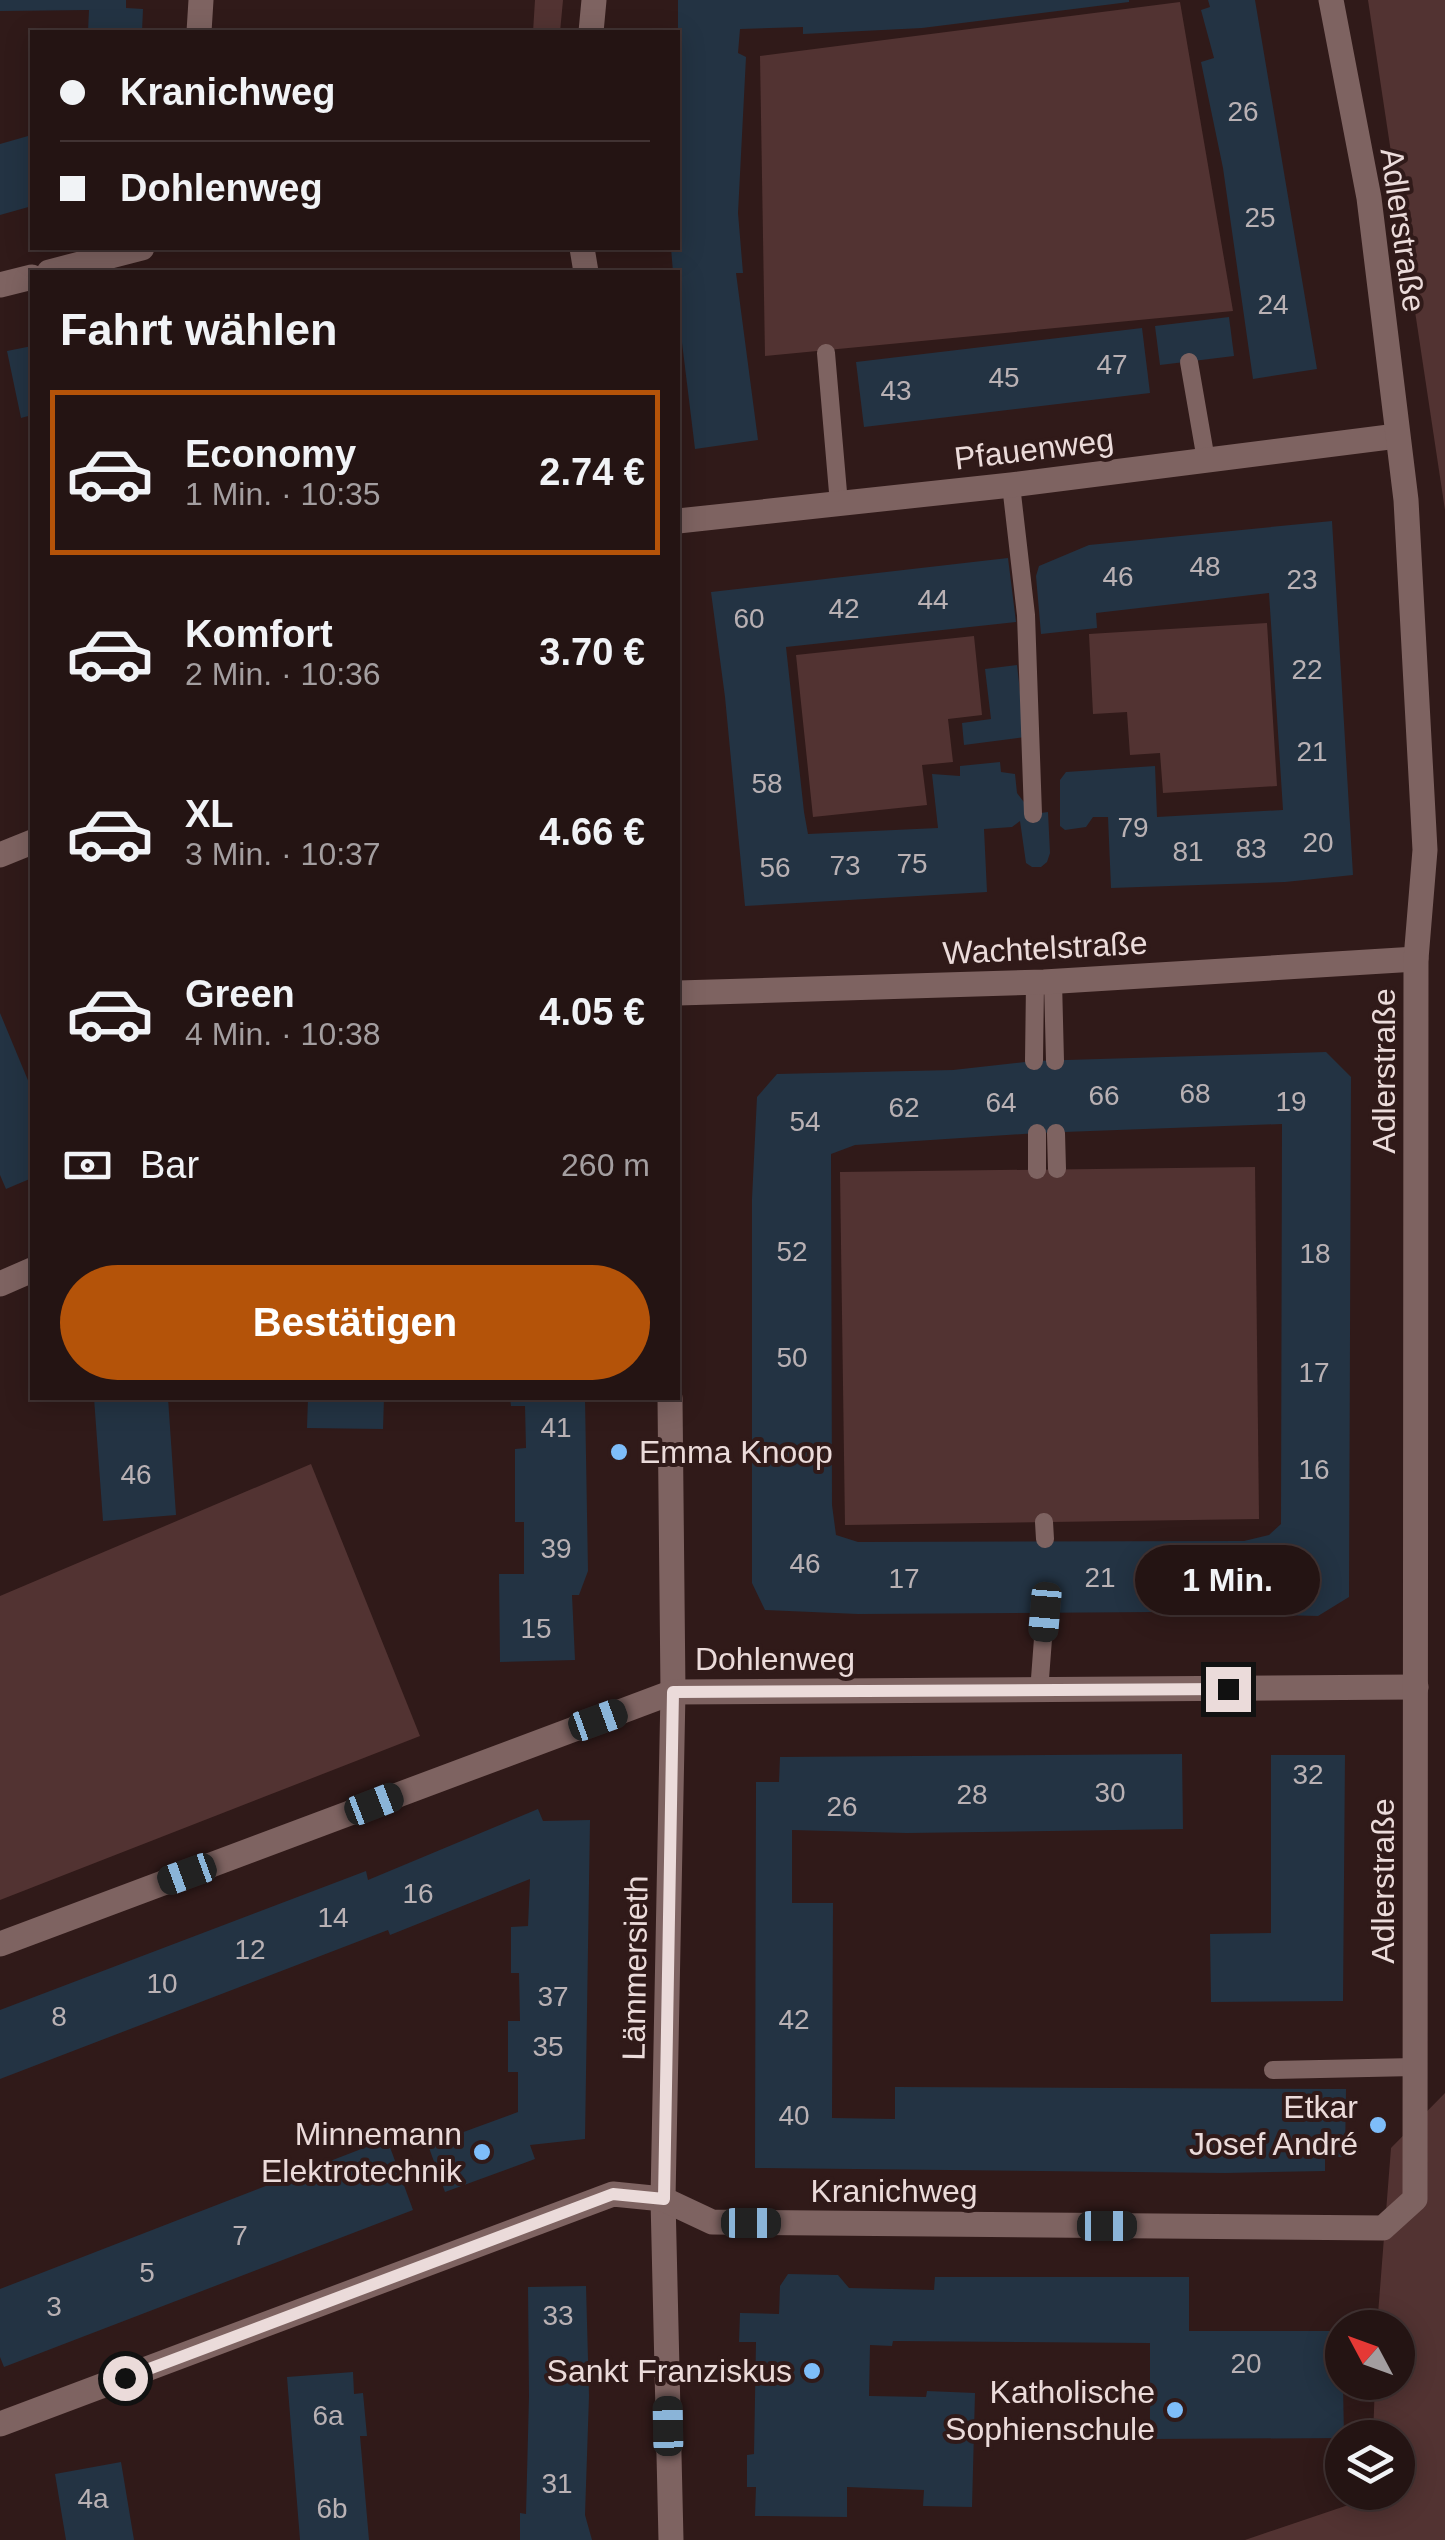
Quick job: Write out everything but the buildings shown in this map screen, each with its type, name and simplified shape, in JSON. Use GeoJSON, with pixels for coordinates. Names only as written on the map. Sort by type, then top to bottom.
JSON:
{"type":"FeatureCollection","features":[{"type":"Feature","properties":{"kind":"street"},"geometry":{"type":"LineString","coordinates":[[199,30],[201,0]]}},
{"type":"Feature","properties":{"kind":"street"},"geometry":{"type":"LineString","coordinates":[[591,30],[594,0]]}},
{"type":"Feature","properties":{"kind":"street","name":"Adlerstraße"},"geometry":{"type":"LineString","coordinates":[[1330,0],[1369,198],[1406,500],[1424,850],[1416,959],[1414,2150]]}},
{"type":"Feature","properties":{"kind":"street"},"geometry":{"type":"LineString","coordinates":[[57,270],[134,250]]}},
{"type":"Feature","properties":{"kind":"street"},"geometry":{"type":"LineString","coordinates":[[0,285],[30,278]]}},
{"type":"Feature","properties":{"kind":"street","name":"Pfauenweg"},"geometry":{"type":"LineString","coordinates":[[680,521],[1011,485],[1397,436]]}},
{"type":"Feature","properties":{"kind":"street"},"geometry":{"type":"LineString","coordinates":[[0,855],[30,843]]}},
{"type":"Feature","properties":{"kind":"street","name":"Wachtelstraße"},"geometry":{"type":"LineString","coordinates":[[680,993],[1044,982],[1416,959]]}},
{"type":"Feature","properties":{"kind":"street"},"geometry":{"type":"LineString","coordinates":[[0,1284],[30,1271]]}},
{"type":"Feature","properties":{"kind":"street","name":"Lämmersieth"},"geometry":{"type":"LineString","coordinates":[[670,1400],[673,1692],[664,2199],[671,2540]]}},
{"type":"Feature","properties":{"kind":"street","name":"Dohlenweg"},"geometry":{"type":"LineString","coordinates":[[0,1944],[673,1692],[1416,1687]]}},
{"type":"Feature","properties":{"kind":"street","name":"Kranichweg"},"geometry":{"type":"LineString","coordinates":[[0,2424],[613,2194],[664,2199],[712,2222],[1383,2228],[1415,2198],[1414,2150]]}},
{"type":"Feature","properties":{"kind":"lane"},"geometry":{"type":"LineString","coordinates":[[826,353],[839,504]]}},
{"type":"Feature","properties":{"kind":"lane"},"geometry":{"type":"LineString","coordinates":[[1189,362],[1206,460]]}},
{"type":"Feature","properties":{"kind":"lane"},"geometry":{"type":"LineString","coordinates":[[1011,485],[1026,614],[1034,814]]}},
{"type":"Feature","properties":{"kind":"lane"},"geometry":{"type":"LineString","coordinates":[[1044,982],[1055,1061]]}},
{"type":"Feature","properties":{"kind":"lane"},"geometry":{"type":"LineString","coordinates":[[1034,1061],[1044,982]]}},
{"type":"Feature","properties":{"kind":"lane"},"geometry":{"type":"LineString","coordinates":[[1036,1133],[1037,1170]]}},
{"type":"Feature","properties":{"kind":"lane"},"geometry":{"type":"LineString","coordinates":[[1056,1133],[1056,1169]]}},
{"type":"Feature","properties":{"kind":"lane"},"geometry":{"type":"LineString","coordinates":[[1038,1692],[1045,1612]]}},
{"type":"Feature","properties":{"kind":"lane"},"geometry":{"type":"LineString","coordinates":[[1273,2070],[1415,2067]]}},
{"type":"Feature","properties":{"kind":"shaded area"},"geometry":{"type":"Polygon","coordinates":[[[535,0],[563,0],[560,30],[533,30],[535,0]]]}},
{"type":"Feature","properties":{"kind":"shaded area"},"geometry":{"type":"Polygon","coordinates":[[[1368,0],[1445,0],[1445,510],[1368,0]]]}},
{"type":"Feature","properties":{"kind":"shaded area"},"geometry":{"type":"Polygon","coordinates":[[[1180,2],[1233,311],[765,356],[760,56],[1180,2]]]}},
{"type":"Feature","properties":{"kind":"shaded area"},"geometry":{"type":"Polygon","coordinates":[[[1267,623],[1277,786],[1163,793],[1160,753],[1130,755],[1127,712],[1093,714],[1089,634],[1267,623]]]}},
{"type":"Feature","properties":{"kind":"shaded area"},"geometry":{"type":"Polygon","coordinates":[[[974,636],[982,715],[948,719],[953,762],[922,765],[927,805],[813,817],[796,655],[974,636]]]}},
{"type":"Feature","properties":{"kind":"shaded area"},"geometry":{"type":"Polygon","coordinates":[[[1255,1167],[1259,1519],[845,1525],[840,1172],[1255,1167]]]}},
{"type":"Feature","properties":{"kind":"shaded area"},"geometry":{"type":"Polygon","coordinates":[[[311,1464],[420,1736],[0,1900],[0,1596],[311,1464]]]}},
{"type":"Feature","properties":{"kind":"shaded area"},"geometry":{"type":"Polygon","coordinates":[[[1445,2093],[1445,2540],[1245,2540],[1334,2510],[1415,2510],[1415,2420],[1374,2420],[1374,2400],[1415,2400],[1415,2310],[1378,2310],[1391,2148],[1445,2093]]]}},
{"type":"Feature","properties":{"kind":"place","name":"Emma Knoop"},"geometry":{"type":"Point","coordinates":[619,1452]}},
{"type":"Feature","properties":{"kind":"place","name":"Etkar Josef André"},"geometry":{"type":"Point","coordinates":[1378,2125]}},
{"type":"Feature","properties":{"kind":"place","name":"Minnemann Elektrotechnik"},"geometry":{"type":"Point","coordinates":[482,2152]}},
{"type":"Feature","properties":{"kind":"place","name":"Sankt Franziskus"},"geometry":{"type":"Point","coordinates":[812,2371]}},
{"type":"Feature","properties":{"kind":"place","name":"Katholische Sophienschule"},"geometry":{"type":"Point","coordinates":[1175,2410]}},
{"type":"Feature","properties":{"kind":"route"},"geometry":{"type":"LineString","coordinates":[[125,2378],[613,2194],[664,2199],[673,1692],[1228,1689]]}}]}
